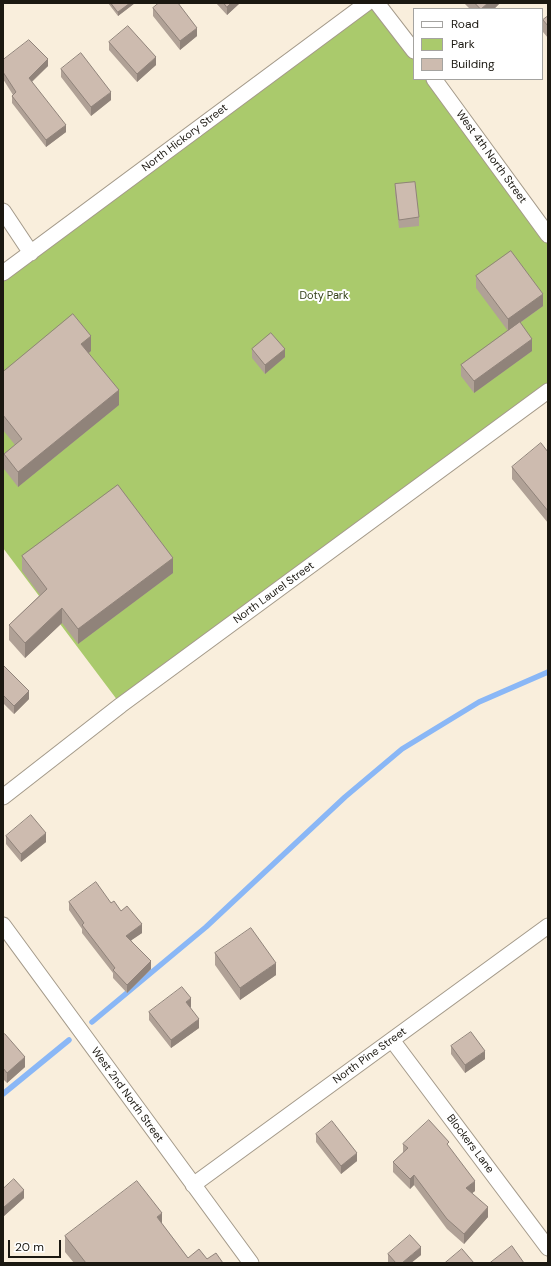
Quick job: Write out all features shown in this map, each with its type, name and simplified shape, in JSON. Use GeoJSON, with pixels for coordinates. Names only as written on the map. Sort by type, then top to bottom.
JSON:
{"type":"FeatureCollection","features":[{"type":"Feature","properties":{"kind":"street","name":"North Hickory Street"},"geometry":{"type":"LineString","coordinates":[[3,274],[367,3]]}},
{"type":"Feature","properties":{"kind":"street"},"geometry":{"type":"LineString","coordinates":[[377,3],[413,50]]}},
{"type":"Feature","properties":{"kind":"street","name":"West 4th North Street"},"geometry":{"type":"LineString","coordinates":[[435,80],[548,235]]}},
{"type":"Feature","properties":{"kind":"street"},"geometry":{"type":"LineString","coordinates":[[3,211],[31,253]]}},
{"type":"Feature","properties":{"kind":"street","name":"North Laurel Street"},"geometry":{"type":"LineString","coordinates":[[3,797],[121,705],[548,391]]}},
{"type":"Feature","properties":{"kind":"street","name":"West 2nd North Street"},"geometry":{"type":"LineString","coordinates":[[3,925],[251,1263]]}},
{"type":"Feature","properties":{"kind":"street","name":"North Pine Street"},"geometry":{"type":"LineString","coordinates":[[193,1185],[548,926]]}},
{"type":"Feature","properties":{"kind":"street","name":"Blockers Lane"},"geometry":{"type":"LineString","coordinates":[[392,1040],[548,1248]]}},
{"type":"Feature","properties":{"kind":"green space","name":"Doty Park"},"geometry":{"type":"Polygon","coordinates":[[[377,3],[413,52],[413,80],[434,80],[548,236],[548,391],[121,705],[3,548],[3,273],[377,3]]]}},
{"type":"Feature","properties":{"kind":"building"},"geometry":{"type":"Polygon","coordinates":[[[111,3],[130,3],[118,12],[111,3]]]}},
{"type":"Feature","properties":{"kind":"building"},"geometry":{"type":"Polygon","coordinates":[[[159,3],[178,3],[197,28],[180,41],[153,8],[159,3]]]}},
{"type":"Feature","properties":{"kind":"building"},"geometry":{"type":"Polygon","coordinates":[[[224,3],[231,3],[227,7],[224,3]]]}},
{"type":"Feature","properties":{"kind":"building"},"geometry":{"type":"Polygon","coordinates":[[[475,3],[488,3],[482,8],[480,8],[475,3]]]}},
{"type":"Feature","properties":{"kind":"building"},"geometry":{"type":"Polygon","coordinates":[[[548,16],[548,26],[543,20],[548,16]]]}},
{"type":"Feature","properties":{"kind":"building"},"geometry":{"type":"Polygon","coordinates":[[[128,26],[156,57],[137,74],[109,42],[128,26]]]}},
{"type":"Feature","properties":{"kind":"building"},"geometry":{"type":"Polygon","coordinates":[[[29,40],[48,59],[29,78],[66,125],[46,140],[12,96],[16,92],[3,72],[3,60],[29,40]]]}},
{"type":"Feature","properties":{"kind":"building"},"geometry":{"type":"Polygon","coordinates":[[[81,53],[111,92],[91,107],[61,69],[81,53]]]}},
{"type":"Feature","properties":{"kind":"building"},"geometry":{"type":"Polygon","coordinates":[[[415,182],[419,217],[399,220],[395,184],[415,182]]]}},
{"type":"Feature","properties":{"kind":"building"},"geometry":{"type":"Polygon","coordinates":[[[511,251],[543,294],[508,319],[476,276],[511,251]]]}},
{"type":"Feature","properties":{"kind":"building"},"geometry":{"type":"Polygon","coordinates":[[[73,314],[91,336],[81,344],[119,390],[18,472],[4,454],[22,439],[3,415],[3,372],[73,314]]]}},
{"type":"Feature","properties":{"kind":"building"},"geometry":{"type":"Polygon","coordinates":[[[520,322],[532,339],[474,381],[461,365],[520,322]]]}},
{"type":"Feature","properties":{"kind":"building"},"geometry":{"type":"Polygon","coordinates":[[[271,333],[285,349],[265,365],[252,349],[271,333]]]}},
{"type":"Feature","properties":{"kind":"building"},"geometry":{"type":"Polygon","coordinates":[[[541,443],[548,452],[548,511],[512,467],[541,443]]]}},
{"type":"Feature","properties":{"kind":"building"},"geometry":{"type":"Polygon","coordinates":[[[118,485],[173,558],[78,629],[62,608],[25,643],[9,625],[47,589],[22,556],[118,485]]]}},
{"type":"Feature","properties":{"kind":"building"},"geometry":{"type":"Polygon","coordinates":[[[3,665],[29,691],[14,706],[3,695],[3,665]]]}},
{"type":"Feature","properties":{"kind":"building"},"geometry":{"type":"Polygon","coordinates":[[[31,815],[46,833],[21,854],[6,836],[31,815]]]}},
{"type":"Feature","properties":{"kind":"building"},"geometry":{"type":"Polygon","coordinates":[[[96,882],[111,903],[114,901],[121,911],[127,906],[142,924],[126,936],[151,961],[127,985],[113,970],[115,968],[82,925],[84,923],[69,902],[96,882]]]}},
{"type":"Feature","properties":{"kind":"building"},"geometry":{"type":"Polygon","coordinates":[[[251,928],[276,963],[240,988],[215,953],[251,928]]]}},
{"type":"Feature","properties":{"kind":"building"},"geometry":{"type":"Polygon","coordinates":[[[182,987],[191,998],[186,1002],[199,1019],[171,1040],[149,1012],[182,987]]]}},
{"type":"Feature","properties":{"kind":"building"},"geometry":{"type":"Polygon","coordinates":[[[471,1032],[485,1051],[465,1065],[451,1046],[471,1032]]]}},
{"type":"Feature","properties":{"kind":"building"},"geometry":{"type":"Polygon","coordinates":[[[5,1034],[25,1057],[7,1073],[3,1068],[3,1035],[5,1034]]]}},
{"type":"Feature","properties":{"kind":"building"},"geometry":{"type":"Polygon","coordinates":[[[429,1120],[449,1142],[447,1144],[475,1181],[466,1188],[488,1207],[464,1234],[447,1219],[414,1175],[410,1179],[393,1162],[408,1148],[403,1144],[429,1120]]]}},
{"type":"Feature","properties":{"kind":"building"},"geometry":{"type":"Polygon","coordinates":[[[332,1121],[357,1153],[341,1166],[316,1134],[332,1121]]]}},
{"type":"Feature","properties":{"kind":"building"},"geometry":{"type":"Polygon","coordinates":[[[14,1179],[24,1190],[4,1207],[3,1189],[14,1179]]]}},
{"type":"Feature","properties":{"kind":"building"},"geometry":{"type":"Polygon","coordinates":[[[137,1181],[162,1213],[157,1217],[188,1258],[199,1249],[207,1259],[216,1253],[223,1263],[86,1263],[65,1236],[137,1181]]]}},
{"type":"Feature","properties":{"kind":"building"},"geometry":{"type":"Polygon","coordinates":[[[410,1235],[421,1247],[402,1263],[396,1263],[388,1254],[410,1235]]]}},
{"type":"Feature","properties":{"kind":"building"},"geometry":{"type":"Polygon","coordinates":[[[512,1246],[524,1263],[490,1263],[512,1246]]]}},
{"type":"Feature","properties":{"kind":"building"},"geometry":{"type":"Polygon","coordinates":[[[462,1249],[474,1263],[445,1263],[462,1249]]]}},
{"type":"Feature","properties":{"kind":"waterway"},"geometry":{"type":"LineString","coordinates":[[92,1022],[206,927],[345,797],[402,749],[479,702],[548,672]]}},
{"type":"Feature","properties":{"kind":"waterway"},"geometry":{"type":"LineString","coordinates":[[3,1094],[69,1040]]}}]}
